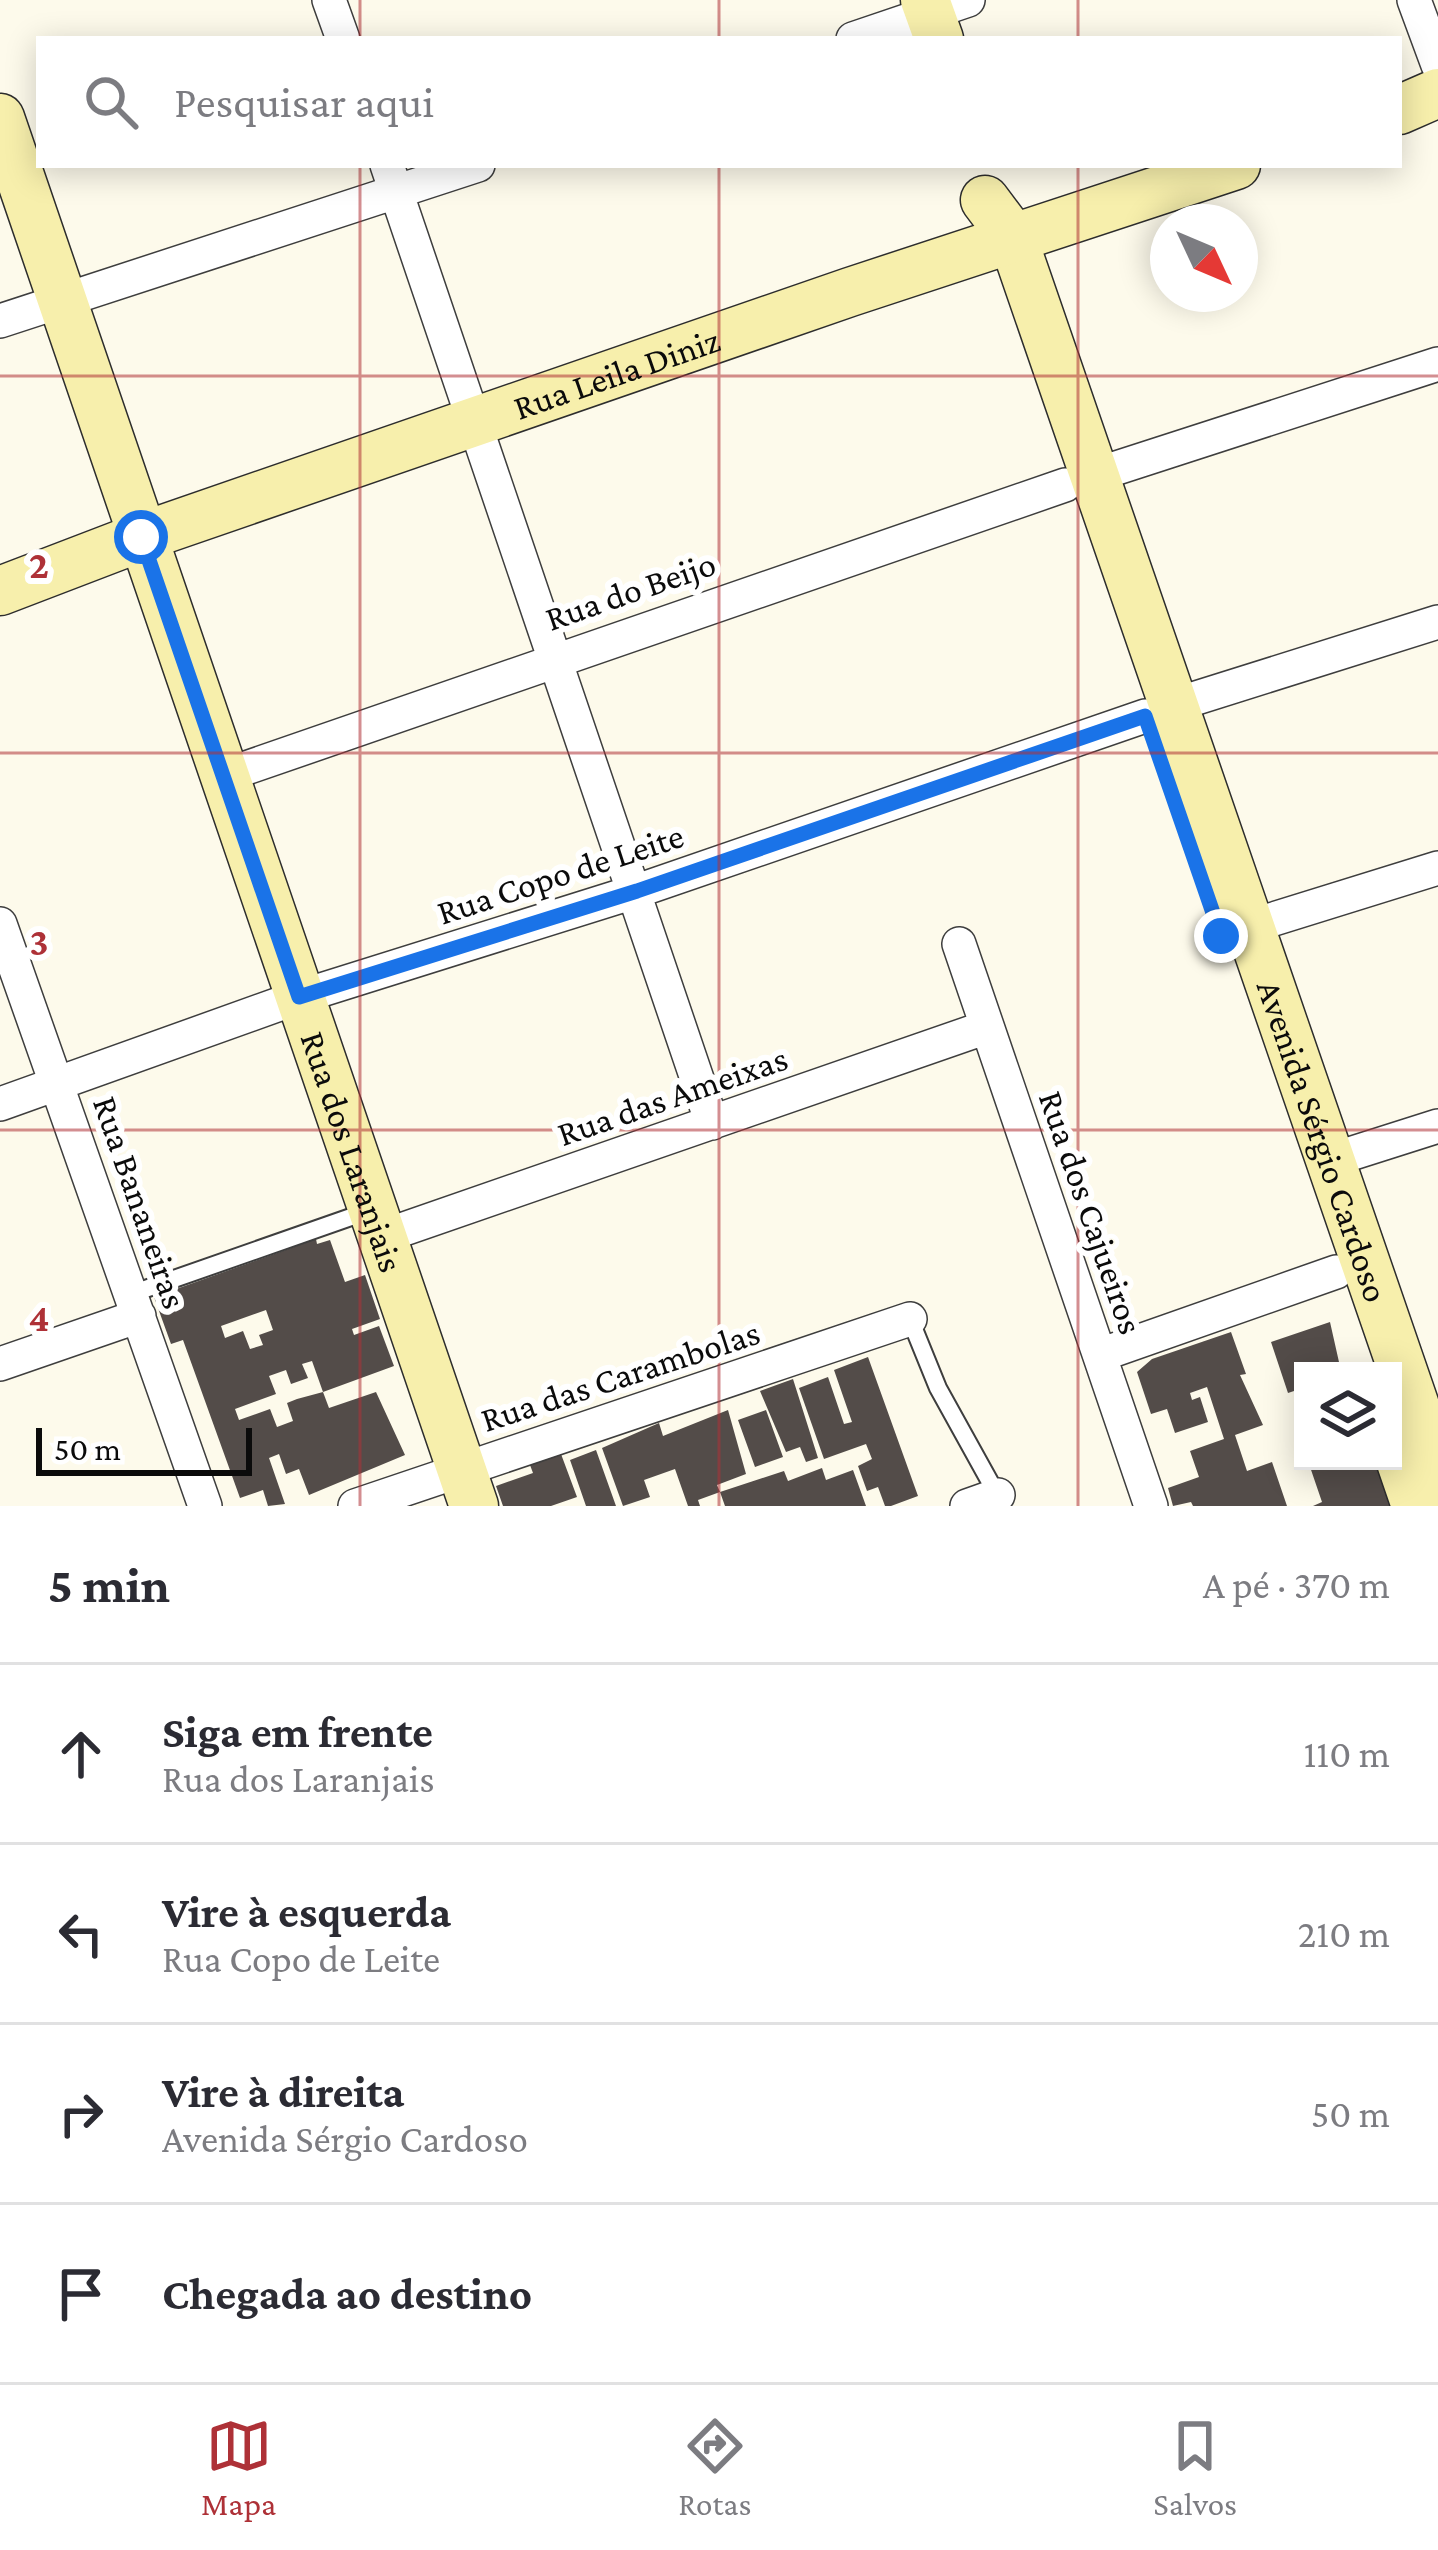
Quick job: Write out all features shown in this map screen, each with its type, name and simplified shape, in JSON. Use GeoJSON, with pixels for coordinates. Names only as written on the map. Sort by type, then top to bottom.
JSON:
{"type":"FeatureCollection","features":[{"type":"Feature","properties":{"kind":"street"},"geometry":{"type":"LineString","coordinates":[[329,0],[342,36]]}},
{"type":"Feature","properties":{"kind":"street"},"geometry":{"type":"LineString","coordinates":[[1414,0],[1438,65]]}},
{"type":"Feature","properties":{"kind":"street"},"geometry":{"type":"LineString","coordinates":[[863,36],[940,13]]}},
{"type":"Feature","properties":{"kind":"street"},"geometry":{"type":"LineString","coordinates":[[1402,109],[1438,93]]}},
{"type":"Feature","properties":{"kind":"street","name":"Rua dos Laranjais"},"geometry":{"type":"LineString","coordinates":[[0,118],[468,1487]]}},
{"type":"Feature","properties":{"kind":"street"},"geometry":{"type":"LineString","coordinates":[[0,321],[392,178],[458,168]]}},
{"type":"Feature","properties":{"kind":"street","name":"Rua Leila Diniz"},"geometry":{"type":"LineString","coordinates":[[0,591],[141,537],[478,422],[989,212],[1220,168]]}},
{"type":"Feature","properties":{"kind":"street"},"geometry":{"type":"LineString","coordinates":[[392,178],[712,1123]]}},
{"type":"Feature","properties":{"kind":"street","name":"Avenida Sérgio Cardoso"},"geometry":{"type":"LineString","coordinates":[[989,212],[1351,1266],[1393,1362]]}},
{"type":"Feature","properties":{"kind":"street","name":"Rua do Beijo"},"geometry":{"type":"LineString","coordinates":[[223,776],[551,658],[1438,364]]}},
{"type":"Feature","properties":{"kind":"street","name":"Rua Copo de Leite"},"geometry":{"type":"LineString","coordinates":[[0,1104],[299,997],[637,891],[1160,710],[1438,622]]}},
{"type":"Feature","properties":{"kind":"street"},"geometry":{"type":"LineString","coordinates":[[1236,931],[1438,868]]}},
{"type":"Feature","properties":{"kind":"street","name":"Rua Bananeiras"},"geometry":{"type":"LineString","coordinates":[[0,924],[205,1506]]}},
{"type":"Feature","properties":{"kind":"street","name":"Rua dos Cajueiros"},"geometry":{"type":"LineString","coordinates":[[959,944],[1151,1506]]}},
{"type":"Feature","properties":{"kind":"street","name":"Rua das Ameixas"},"geometry":{"type":"LineString","coordinates":[[376,1223],[712,1123],[987,1027]]}},
{"type":"Feature","properties":{"kind":"street"},"geometry":{"type":"LineString","coordinates":[[1316,1165],[1438,1126]]}},
{"type":"Feature","properties":{"kind":"street"},"geometry":{"type":"LineString","coordinates":[[1100,1355],[1351,1266]]}},
{"type":"Feature","properties":{"kind":"street"},"geometry":{"type":"LineString","coordinates":[[0,1364],[135,1305]]}},
{"type":"Feature","properties":{"kind":"street","name":"Rua das Carambolas"},"geometry":{"type":"LineString","coordinates":[[355,1506],[468,1487],[910,1318]]}},
{"type":"Feature","properties":{"kind":"street","name":"Avenida Sérgio Cardoso"},"geometry":{"type":"LineString","coordinates":[[1402,1382],[1438,1473]]}},
{"type":"Feature","properties":{"kind":"street"},"geometry":{"type":"LineString","coordinates":[[1402,1465],[1416,1506]]}},
{"type":"Feature","properties":{"kind":"street"},"geometry":{"type":"LineString","coordinates":[[1428,1506],[1438,1503]]}},
{"type":"Feature","properties":{"kind":"lane"},"geometry":{"type":"LineString","coordinates":[[135,1305],[376,1223]]}},
{"type":"Feature","properties":{"kind":"lane"},"geometry":{"type":"LineString","coordinates":[[910,1318],[989,1502]]}},
{"type":"Feature","properties":{"kind":"building"},"geometry":{"type":"Polygon","coordinates":[[[316,1239],[317,1244],[330,1240],[345,1282],[365,1275],[380,1319],[352,1329],[354,1335],[379,1326],[394,1366],[323,1392],[329,1408],[376,1392],[405,1455],[309,1495],[299,1469],[286,1474],[279,1454],[269,1458],[285,1504],[268,1506],[263,1490],[240,1498],[183,1340],[171,1344],[154,1297],[316,1239]],[[266,1310],[221,1326],[225,1338],[243,1331],[250,1349],[263,1345],[259,1335],[273,1330],[266,1310]],[[312,1361],[302,1364],[308,1378],[291,1384],[286,1370],[269,1376],[276,1394],[235,1409],[239,1420],[270,1409],[277,1427],[293,1421],[287,1403],[323,1392],[312,1361]]]}},
{"type":"Feature","properties":{"kind":"building"},"geometry":{"type":"Polygon","coordinates":[[[1330,1322],[1339,1362],[1294,1362],[1294,1391],[1288,1393],[1271,1342],[1330,1322]]]}},
{"type":"Feature","properties":{"kind":"building"},"geometry":{"type":"Polygon","coordinates":[[[1231,1332],[1246,1374],[1240,1375],[1263,1425],[1235,1435],[1247,1471],[1272,1462],[1287,1506],[1193,1506],[1191,1502],[1173,1506],[1168,1488],[1199,1477],[1190,1451],[1224,1439],[1207,1387],[1190,1393],[1192,1400],[1200,1397],[1208,1422],[1175,1433],[1167,1409],[1151,1414],[1137,1372],[1152,1359],[1231,1332]]]}},
{"type":"Feature","properties":{"kind":"building"},"geometry":{"type":"Polygon","coordinates":[[[868,1357],[918,1496],[891,1506],[885,1506],[878,1487],[867,1491],[858,1466],[872,1459],[866,1444],[824,1459],[799,1388],[828,1377],[844,1424],[852,1422],[834,1370],[868,1357]]]}},
{"type":"Feature","properties":{"kind":"building"},"geometry":{"type":"Polygon","coordinates":[[[793,1379],[818,1458],[806,1462],[800,1447],[786,1452],[760,1391],[793,1379]]]}},
{"type":"Feature","properties":{"kind":"building"},"geometry":{"type":"Polygon","coordinates":[[[728,1410],[746,1474],[717,1485],[720,1492],[698,1500],[700,1506],[688,1506],[675,1469],[644,1480],[650,1497],[623,1506],[602,1448],[659,1423],[663,1436],[728,1410]]]}},
{"type":"Feature","properties":{"kind":"building"},"geometry":{"type":"Polygon","coordinates":[[[766,1410],[783,1457],[755,1467],[738,1420],[766,1410]]]}},
{"type":"Feature","properties":{"kind":"building"},"geometry":{"type":"Polygon","coordinates":[[[596,1450],[616,1506],[586,1506],[570,1460],[596,1450]]]}},
{"type":"Feature","properties":{"kind":"building"},"geometry":{"type":"Polygon","coordinates":[[[561,1454],[577,1497],[551,1506],[503,1506],[496,1486],[533,1473],[530,1465],[561,1454]]]}},
{"type":"Feature","properties":{"kind":"building"},"geometry":{"type":"Polygon","coordinates":[[[822,1468],[826,1480],[853,1470],[866,1506],[725,1506],[720,1492],[784,1471],[788,1481],[822,1468]]]}},
{"type":"Feature","properties":{"kind":"building"},"geometry":{"type":"Polygon","coordinates":[[[1311,1470],[1388,1470],[1398,1506],[1313,1506],[1322,1502],[1311,1470]]]}},
{"type":"Feature","properties":{"kind":"route"},"geometry":{"type":"LineString","coordinates":[[141,537],[299,997],[637,891],[1145,716],[1221,936]]}}]}
